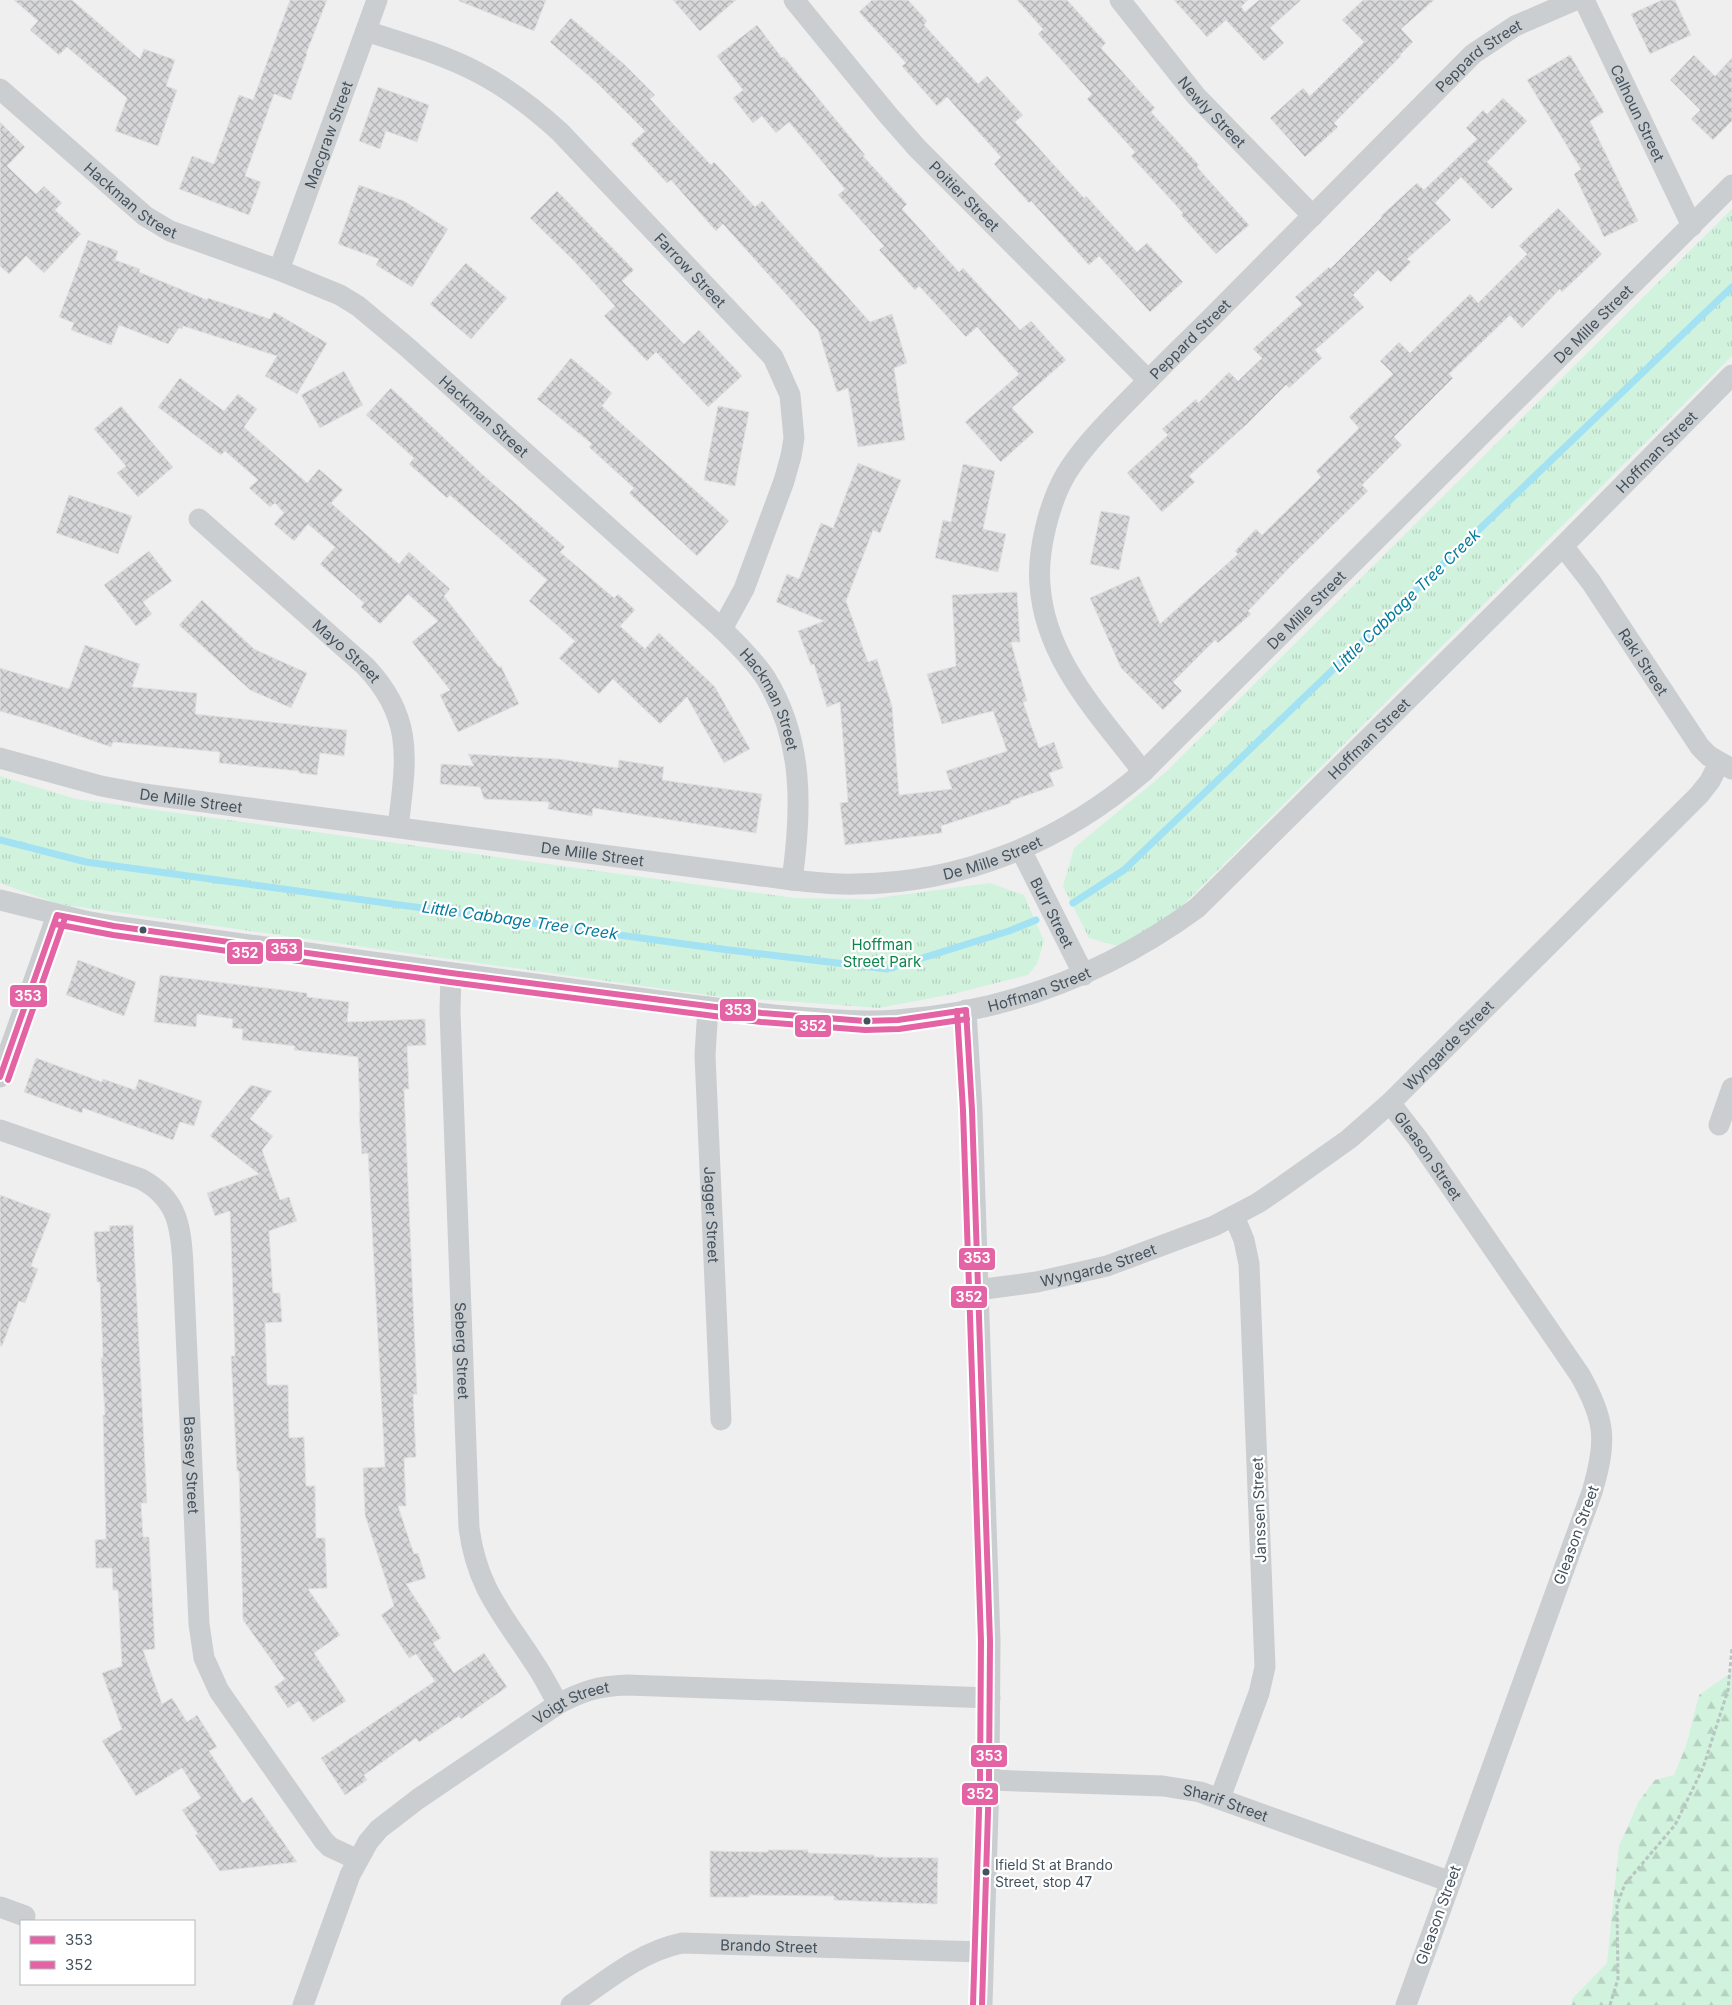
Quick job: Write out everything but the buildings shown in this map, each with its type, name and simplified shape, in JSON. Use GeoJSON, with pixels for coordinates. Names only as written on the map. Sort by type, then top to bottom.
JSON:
{"type":"FeatureCollection","features":[{"type":"Feature","properties":{"kind":"street","name":"Macgraw Street"},"geometry":{"type":"LineString","coordinates":[[279,270],[377,0]]}},
{"type":"Feature","properties":{"kind":"street","name":"Poitier Street"},"geometry":{"type":"LineString","coordinates":[[794,0],[888,115],[918,148],[1148,380]]}},
{"type":"Feature","properties":{"kind":"street","name":"Newly Street"},"geometry":{"type":"LineString","coordinates":[[1120,0],[1196,96],[1313,216]]}},
{"type":"Feature","properties":{"kind":"street","name":"Peppard Street"},"geometry":{"type":"LineString","coordinates":[[1142,772],[1073,680],[1056,651],[1043,608],[1040,565],[1043,542],[1055,498],[1064,476],[1093,437],[1148,380],[1474,54],[1515,26],[1574,0]]}},
{"type":"Feature","properties":{"kind":"street","name":"Calhoun Street"},"geometry":{"type":"LineString","coordinates":[[1584,0],[1692,226]]}},
{"type":"Feature","properties":{"kind":"street","name":"Farrow Street"},"geometry":{"type":"LineString","coordinates":[[366,31],[429,52],[476,71],[506,88],[534,108],[560,132],[773,357],[790,395],[794,438],[791,456],[744,588],[722,629]]}},
{"type":"Feature","properties":{"kind":"street","name":"Hackman Street"},"geometry":{"type":"LineString","coordinates":[[0,89],[145,216],[157,224],[170,231],[279,270],[340,295],[377,321],[722,629],[750,657],[765,678],[787,723],[798,769],[792,880]]}},
{"type":"Feature","properties":{"kind":"street","name":"De Mille Street"},"geometry":{"type":"LineString","coordinates":[[0,758],[101,786],[144,794],[792,880],[855,884],[896,882],[981,864],[1021,850],[1088,815],[1118,794],[1732,185]]}},
{"type":"Feature","properties":{"kind":"street","name":"Hoffman Street"},"geometry":{"type":"LineString","coordinates":[[0,900],[58,915],[114,926],[451,973],[708,1007],[808,1018],[865,1021],[898,1020],[966,1010],[1043,990],[1084,975],[1162,933],[1197,908],[1732,375]]}},
{"type":"Feature","properties":{"kind":"street","name":"Mayo Street"},"geometry":{"type":"LineString","coordinates":[[199,519],[376,677],[387,693],[397,714],[404,739],[404,765],[398,828]]}},
{"type":"Feature","properties":{"kind":"street","name":"Raki Street"},"geometry":{"type":"LineString","coordinates":[[1562,546],[1591,582],[1689,732],[1709,756],[1725,766]]}},
{"type":"Feature","properties":{"kind":"street","name":"Wyngarde Street"},"geometry":{"type":"LineString","coordinates":[[978,1290],[1037,1282],[1107,1266],[1192,1236],[1234,1216],[1280,1188],[1349,1139],[1390,1103],[1699,795],[1725,766]]}},
{"type":"Feature","properties":{"kind":"street","name":"Burr Street"},"geometry":{"type":"LineString","coordinates":[[1021,850],[1084,975]]}},
{"type":"Feature","properties":{"kind":"street"},"geometry":{"type":"LineString","coordinates":[[0,1077],[58,915]]}},
{"type":"Feature","properties":{"kind":"street","name":"Seberg Street"},"geometry":{"type":"LineString","coordinates":[[451,973],[450,1011],[469,1528],[472,1549],[483,1582],[492,1601],[534,1662],[558,1704]]}},
{"type":"Feature","properties":{"kind":"street","name":"Jagger Street"},"geometry":{"type":"LineString","coordinates":[[708,1007],[705,1055],[721,1420]]}},
{"type":"Feature","properties":{"kind":"street"},"geometry":{"type":"LineString","coordinates":[[966,1010],[972,1110],[990,1641],[989,1780],[982,2005]]}},
{"type":"Feature","properties":{"kind":"street"},"geometry":{"type":"LineString","coordinates":[[1719,1125],[1732,1088]]}},
{"type":"Feature","properties":{"kind":"street","name":"Gleason Street"},"geometry":{"type":"LineString","coordinates":[[1390,1103],[1418,1138],[1580,1375],[1593,1399],[1600,1417],[1603,1433],[1602,1453],[1592,1492],[1406,2005]]}},
{"type":"Feature","properties":{"kind":"street","name":"Bassey Street"},"geometry":{"type":"LineString","coordinates":[[0,1130],[141,1179],[161,1193],[175,1215],[180,1231],[183,1265],[198,1624],[204,1658],[219,1691],[324,1841],[330,1847],[358,1860]]}},
{"type":"Feature","properties":{"kind":"street","name":"Janssen Street"},"geometry":{"type":"LineString","coordinates":[[1220,1798],[1259,1693],[1265,1667],[1249,1264],[1244,1240],[1234,1216]]}},
{"type":"Feature","properties":{"kind":"street","name":"Voigt Street"},"geometry":{"type":"LineString","coordinates":[[303,2005],[343,1893],[368,1842],[379,1829],[397,1813],[558,1704],[582,1691],[609,1685],[990,1698]]}},
{"type":"Feature","properties":{"kind":"street","name":"Sharif Street"},"geometry":{"type":"LineString","coordinates":[[989,1780],[1163,1786],[1191,1790],[1220,1798],[1450,1882]]}},
{"type":"Feature","properties":{"kind":"street"},"geometry":{"type":"LineString","coordinates":[[0,1907],[25,1916]]}},
{"type":"Feature","properties":{"kind":"street","name":"Brando Street"},"geometry":{"type":"LineString","coordinates":[[571,2005],[644,1955],[664,1946],[682,1943],[984,1952]]}},
{"type":"Feature","properties":{"kind":"path"},"geometry":{"type":"LineString","coordinates":[[1610,2005],[1618,1979],[1618,1905],[1625,1884],[1675,1825],[1703,1768],[1730,1691],[1732,1648]]}},
{"type":"Feature","properties":{"kind":"green space"},"geometry":{"type":"Polygon","coordinates":[[[1732,209],[1732,356],[1170,918],[1117,946],[1089,938],[1063,886],[1074,848],[1167,771],[1732,209]]]}},
{"type":"Feature","properties":{"kind":"green space","name":"Hoffman Street Park"},"geometry":{"type":"Polygon","coordinates":[[[0,776],[76,799],[795,898],[871,899],[990,883],[1024,895],[1044,941],[1037,964],[1028,975],[953,994],[879,1008],[714,996],[58,904],[0,883],[0,776]]]}},
{"type":"Feature","properties":{"kind":"green space"},"geometry":{"type":"Polygon","coordinates":[[[1732,1672],[1732,2005],[1572,2005],[1572,1999],[1607,1963],[1619,1846],[1639,1801],[1655,1780],[1674,1775],[1686,1746],[1699,1695],[1732,1672]]]}},
{"type":"Feature","properties":{"kind":"waterway","name":"Little Cabbage Tree Creek"},"geometry":{"type":"LineString","coordinates":[[1073,903],[1124,870],[1732,287]]}},
{"type":"Feature","properties":{"kind":"waterway","name":"Little Cabbage Tree Creek"},"geometry":{"type":"LineString","coordinates":[[0,840],[86,862],[721,949],[887,969],[1009,931],[1036,920]]}},
{"type":"Feature","properties":{"kind":"transit line","name":"353"},"geometry":{"type":"LineString","coordinates":[[57,915],[114,926],[451,973],[762,1013],[865,1021],[898,1020],[966,1010]]}},
{"type":"Feature","properties":{"kind":"transit line","name":"353"},"geometry":{"type":"LineString","coordinates":[[0,1077],[57,915]]}},
{"type":"Feature","properties":{"kind":"transit line","name":"352"},"geometry":{"type":"LineString","coordinates":[[8,1080],[65,918]]}},
{"type":"Feature","properties":{"kind":"transit line","name":"352"},"geometry":{"type":"LineString","coordinates":[[55,924],[113,935],[450,982],[761,1022],[865,1030],[899,1029],[967,1019]]}},
{"type":"Feature","properties":{"kind":"transit line","name":"353"},"geometry":{"type":"LineString","coordinates":[[966,1010],[972,1110],[990,1641],[989,1780],[982,2005]]}},
{"type":"Feature","properties":{"kind":"transit line","name":"352"},"geometry":{"type":"LineString","coordinates":[[957,1011],[963,1110],[981,1641],[980,1780],[973,2005]]}},
{"type":"Feature","properties":{"kind":"place","name":"Ifield St at Brando Street, stop 47"},"geometry":{"type":"Point","coordinates":[986,1872]}}]}
